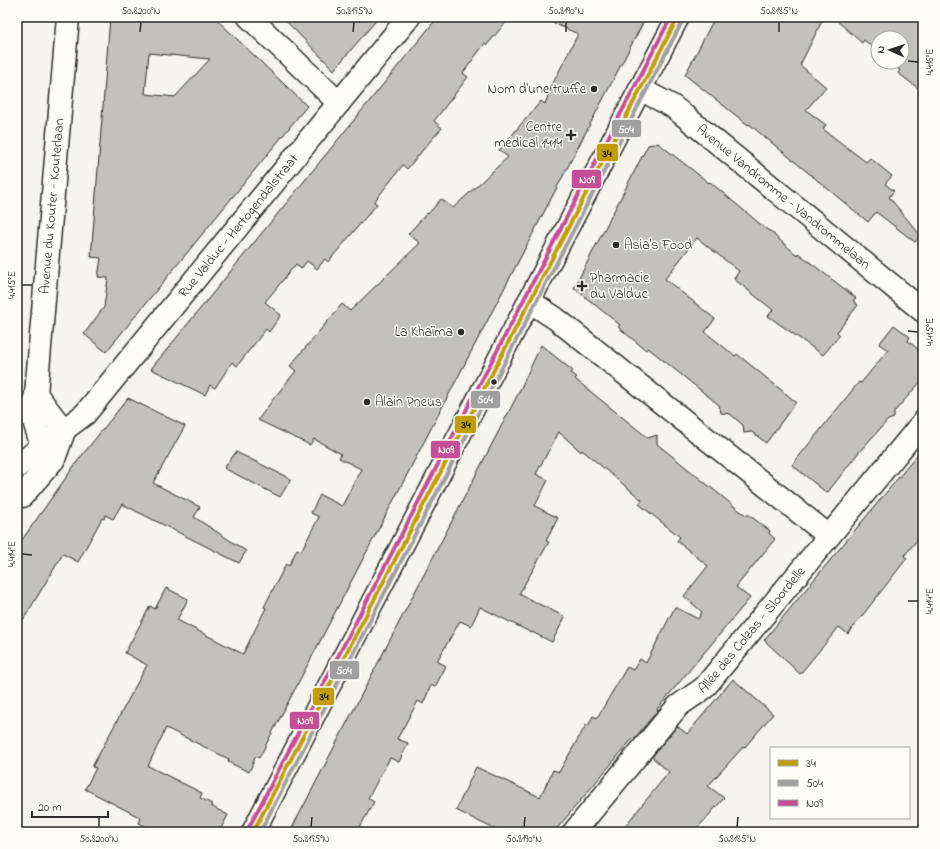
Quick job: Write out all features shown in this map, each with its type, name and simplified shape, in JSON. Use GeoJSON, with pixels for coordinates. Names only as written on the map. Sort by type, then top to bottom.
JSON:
{"type":"FeatureCollection","features":[{"type":"Feature","properties":{"kind":"street","name":"Avenue du Kouter - Kouterlaan"},"geometry":{"type":"LineString","coordinates":[[42,446],[31,412],[36,394],[68,17]]}},
{"type":"Feature","properties":{"kind":"street"},"geometry":{"type":"LineString","coordinates":[[249,17],[339,103]]}},
{"type":"Feature","properties":{"kind":"street","name":"Rue Valduc - Hertogendalstraat"},"geometry":{"type":"LineString","coordinates":[[17,467],[85,414],[409,17]]}},
{"type":"Feature","properties":{"kind":"street"},"geometry":{"type":"LineString","coordinates":[[253,832],[678,17]]}},
{"type":"Feature","properties":{"kind":"street","name":"Avenue Vandromme - Vandrommelaan"},"geometry":{"type":"LineString","coordinates":[[640,89],[672,106],[681,113],[923,311]]}},
{"type":"Feature","properties":{"kind":"street"},"geometry":{"type":"LineString","coordinates":[[529,301],[555,318],[829,536]]}},
{"type":"Feature","properties":{"kind":"street"},"geometry":{"type":"LineString","coordinates":[[19,496],[54,459],[64,431],[36,394]]}},
{"type":"Feature","properties":{"kind":"street","name":"Allée des Colzas - Sloordelle"},"geometry":{"type":"LineString","coordinates":[[574,832],[678,706],[704,688],[923,422]]}},
{"type":"Feature","properties":{"kind":"building"},"geometry":{"type":"Polygon","coordinates":[[[110,17],[147,17],[174,20],[176,17],[214,17],[307,106],[106,352],[84,334],[104,307],[108,278],[98,277],[101,258],[91,257],[110,17]],[[149,53],[145,94],[175,97],[210,59],[149,53]]]}},
{"type":"Feature","properties":{"kind":"building"},"geometry":{"type":"Polygon","coordinates":[[[282,17],[379,17],[334,70],[282,17]]]}},
{"type":"Feature","properties":{"kind":"building"},"geometry":{"type":"Polygon","coordinates":[[[438,17],[510,17],[487,45],[485,43],[463,73],[468,77],[434,121],[442,128],[407,169],[403,165],[374,202],[377,204],[328,262],[325,259],[317,269],[307,261],[301,269],[296,264],[265,302],[281,315],[269,332],[266,329],[237,366],[232,362],[215,388],[210,385],[205,395],[151,369],[438,17]]]}},
{"type":"Feature","properties":{"kind":"building"},"geometry":{"type":"Polygon","coordinates":[[[540,17],[646,17],[259,758],[256,756],[249,772],[228,762],[229,759],[166,728],[148,766],[202,793],[200,798],[228,815],[219,832],[156,832],[139,823],[141,818],[85,789],[96,768],[92,767],[147,665],[125,653],[150,606],[155,609],[166,588],[188,599],[177,620],[243,654],[266,608],[264,607],[286,564],[289,566],[297,549],[301,551],[319,517],[311,513],[320,495],[342,506],[361,469],[339,458],[341,454],[314,439],[310,445],[258,420],[296,371],[290,366],[342,304],[350,311],[420,243],[408,234],[427,213],[428,214],[441,199],[453,208],[508,157],[499,150],[541,101],[545,104],[552,85],[578,34],[540,17]]]}},
{"type":"Feature","properties":{"kind":"building"},"geometry":{"type":"Polygon","coordinates":[[[715,17],[824,17],[800,65],[826,87],[806,110],[826,125],[823,129],[866,162],[870,158],[892,176],[885,184],[894,191],[889,197],[921,236],[915,242],[876,212],[868,222],[749,124],[748,125],[685,75],[715,17]]]}},
{"type":"Feature","properties":{"kind":"building"},"geometry":{"type":"Polygon","coordinates":[[[833,17],[911,17],[923,26],[923,92],[898,73],[900,70],[910,70],[910,30],[870,30],[870,45],[864,40],[862,43],[833,17]]]}},
{"type":"Feature","properties":{"kind":"building"},"geometry":{"type":"Polygon","coordinates":[[[658,143],[709,183],[710,182],[766,229],[773,233],[797,255],[798,253],[856,298],[853,301],[858,305],[837,332],[840,335],[823,355],[768,316],[773,310],[734,279],[739,271],[697,238],[665,279],[715,319],[705,332],[735,356],[737,354],[796,402],[766,443],[752,432],[744,433],[743,425],[730,414],[721,413],[719,405],[648,348],[646,350],[618,327],[620,325],[574,288],[648,145],[658,143]]]}},
{"type":"Feature","properties":{"kind":"building"},"geometry":{"type":"Polygon","coordinates":[[[894,325],[910,337],[908,341],[923,353],[923,379],[894,412],[894,418],[888,420],[859,452],[827,493],[792,465],[859,382],[861,383],[888,350],[879,344],[894,325]]]}},
{"type":"Feature","properties":{"kind":"building"},"geometry":{"type":"Polygon","coordinates":[[[541,345],[573,371],[571,373],[577,377],[575,379],[648,438],[657,435],[657,444],[740,511],[746,515],[749,515],[770,531],[769,533],[775,539],[736,587],[750,598],[657,709],[658,710],[634,739],[633,738],[554,832],[500,832],[456,810],[476,767],[540,797],[553,770],[559,772],[586,725],[588,726],[593,716],[597,718],[627,667],[633,670],[640,659],[646,663],[675,607],[698,619],[702,612],[684,596],[708,566],[677,541],[680,537],[639,504],[642,500],[582,450],[581,452],[559,432],[536,474],[548,480],[535,506],[558,518],[546,541],[549,542],[519,594],[565,617],[552,642],[480,607],[471,626],[460,621],[437,661],[446,666],[435,687],[431,685],[423,704],[418,701],[397,739],[408,743],[399,762],[390,758],[368,798],[374,802],[357,832],[290,832],[518,394],[541,345]]]}},
{"type":"Feature","properties":{"kind":"building"},"geometry":{"type":"Polygon","coordinates":[[[128,398],[185,426],[153,483],[200,507],[194,517],[246,551],[239,563],[122,504],[113,519],[105,515],[104,519],[102,518],[78,562],[63,554],[17,630],[17,547],[79,459],[128,398]]]}},
{"type":"Feature","properties":{"kind":"building"},"geometry":{"type":"Polygon","coordinates":[[[923,448],[923,533],[904,556],[907,558],[848,634],[839,627],[800,674],[764,640],[923,448]]]}},
{"type":"Feature","properties":{"kind":"building"},"geometry":{"type":"Polygon","coordinates":[[[236,452],[291,479],[280,497],[224,468],[236,452]]]}},
{"type":"Feature","properties":{"kind":"building"},"geometry":{"type":"Polygon","coordinates":[[[733,679],[773,714],[745,747],[744,746],[708,786],[724,798],[694,832],[620,832],[669,772],[652,757],[677,726],[687,734],[733,679]]]}},
{"type":"Feature","properties":{"kind":"transit line","name":"N09"},"geometry":{"type":"LineString","coordinates":[[248,829],[671,17]]}},
{"type":"Feature","properties":{"kind":"transit line","name":"34"},"geometry":{"type":"LineString","coordinates":[[253,832],[678,17]]}},
{"type":"Feature","properties":{"kind":"transit line","name":"504"},"geometry":{"type":"LineString","coordinates":[[260,832],[683,20]]}},
{"type":"Feature","properties":{"kind":"place","name":"Nom d'une truffe"},"geometry":{"type":"Point","coordinates":[594,89]}},
{"type":"Feature","properties":{"kind":"place","name":"Centre médical 1414"},"geometry":{"type":"Point","coordinates":[571,135]}},
{"type":"Feature","properties":{"kind":"place","name":"Asia's Food"},"geometry":{"type":"Point","coordinates":[616,245]}},
{"type":"Feature","properties":{"kind":"place","name":"Pharmacie du Valduc"},"geometry":{"type":"Point","coordinates":[582,286]}},
{"type":"Feature","properties":{"kind":"place","name":"La Khaïma"},"geometry":{"type":"Point","coordinates":[461,332]}},
{"type":"Feature","properties":{"kind":"place","name":"Alain Pneus"},"geometry":{"type":"Point","coordinates":[367,402]}}]}
